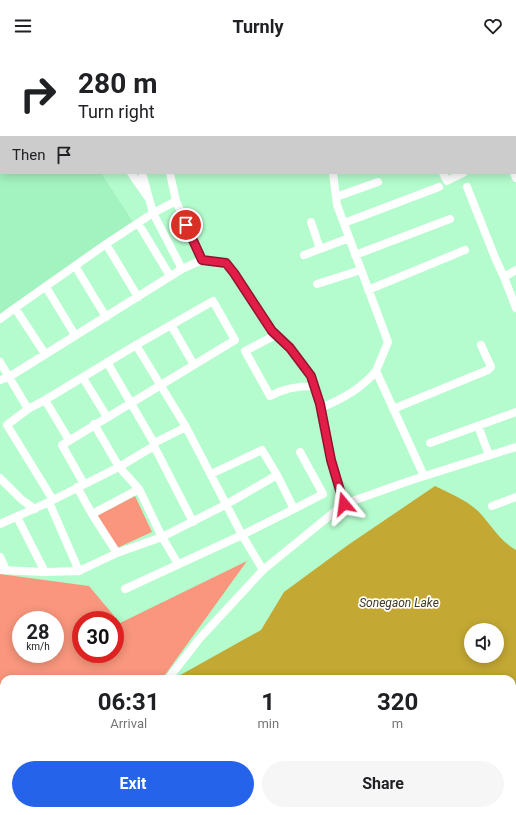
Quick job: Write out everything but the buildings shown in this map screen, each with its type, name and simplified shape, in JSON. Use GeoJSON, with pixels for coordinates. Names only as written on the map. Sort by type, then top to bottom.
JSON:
{"type":"FeatureCollection","features":[{"type":"Feature","properties":{"kind":"street"},"geometry":{"type":"LineString","coordinates":[[132,174],[150,201]]}},
{"type":"Feature","properties":{"kind":"street"},"geometry":{"type":"LineString","coordinates":[[142,174],[153,212],[182,269]]}},
{"type":"Feature","properties":{"kind":"street"},"geometry":{"type":"LineString","coordinates":[[170,174],[176,201],[202,260]]}},
{"type":"Feature","properties":{"kind":"street"},"geometry":{"type":"LineString","coordinates":[[320,408],[333,403],[369,379],[376,371],[388,342],[337,205],[333,174]]}},
{"type":"Feature","properties":{"kind":"street"},"geometry":{"type":"LineString","coordinates":[[443,174],[446,181],[461,174]]}},
{"type":"Feature","properties":{"kind":"street"},"geometry":{"type":"LineString","coordinates":[[336,197],[378,182]]}},
{"type":"Feature","properties":{"kind":"street"},"geometry":{"type":"LineString","coordinates":[[344,223],[439,187]]}},
{"type":"Feature","properties":{"kind":"street"},"geometry":{"type":"LineString","coordinates":[[467,187],[516,308]]}},
{"type":"Feature","properties":{"kind":"street"},"geometry":{"type":"LineString","coordinates":[[0,319],[153,212],[176,201]]}},
{"type":"Feature","properties":{"kind":"street"},"geometry":{"type":"LineString","coordinates":[[355,255],[450,219]]}},
{"type":"Feature","properties":{"kind":"street"},"geometry":{"type":"LineString","coordinates":[[311,222],[320,249]]}},
{"type":"Feature","properties":{"kind":"street"},"geometry":{"type":"LineString","coordinates":[[138,223],[170,276]]}},
{"type":"Feature","properties":{"kind":"street"},"geometry":{"type":"LineString","coordinates":[[304,255],[349,238]]}},
{"type":"Feature","properties":{"kind":"street"},"geometry":{"type":"LineString","coordinates":[[106,244],[138,297]]}},
{"type":"Feature","properties":{"kind":"street"},"geometry":{"type":"LineString","coordinates":[[368,290],[465,250]]}},
{"type":"Feature","properties":{"kind":"street"},"geometry":{"type":"LineString","coordinates":[[0,380],[9,377],[182,269],[202,260],[226,263],[268,325],[290,348],[311,376],[320,408],[331,460],[344,504]]}},
{"type":"Feature","properties":{"kind":"street"},"geometry":{"type":"LineString","coordinates":[[75,266],[106,317]]}},
{"type":"Feature","properties":{"kind":"street"},"geometry":{"type":"LineString","coordinates":[[317,284],[361,270]]}},
{"type":"Feature","properties":{"kind":"street"},"geometry":{"type":"LineString","coordinates":[[504,277],[516,270]]}},
{"type":"Feature","properties":{"kind":"street"},"geometry":{"type":"LineString","coordinates":[[46,287],[75,335]]}},
{"type":"Feature","properties":{"kind":"street"},"geometry":{"type":"LineString","coordinates":[[79,571],[51,501],[7,425],[28,409],[213,301],[235,340],[62,444],[92,514],[117,553]]}},
{"type":"Feature","properties":{"kind":"street"},"geometry":{"type":"LineString","coordinates":[[15,308],[45,354]]}},
{"type":"Feature","properties":{"kind":"street"},"geometry":{"type":"LineString","coordinates":[[171,325],[194,365]]}},
{"type":"Feature","properties":{"kind":"street"},"geometry":{"type":"LineString","coordinates":[[276,335],[245,351],[270,396],[280,390],[302,386],[314,386]]}},
{"type":"Feature","properties":{"kind":"street"},"geometry":{"type":"LineString","coordinates":[[136,345],[186,428],[242,535],[263,570]]}},
{"type":"Feature","properties":{"kind":"street"},"geometry":{"type":"LineString","coordinates":[[393,410],[488,370],[491,367],[481,345]]}},
{"type":"Feature","properties":{"kind":"street"},"geometry":{"type":"LineString","coordinates":[[0,362],[28,409]]}},
{"type":"Feature","properties":{"kind":"street"},"geometry":{"type":"LineString","coordinates":[[107,362],[154,444],[193,522]]}},
{"type":"Feature","properties":{"kind":"street"},"geometry":{"type":"LineString","coordinates":[[376,371],[424,476]]}},
{"type":"Feature","properties":{"kind":"street"},"geometry":{"type":"LineString","coordinates":[[83,378],[107,417]]}},
{"type":"Feature","properties":{"kind":"street"},"geometry":{"type":"LineString","coordinates":[[45,400],[69,440]]}},
{"type":"Feature","properties":{"kind":"street"},"geometry":{"type":"LineString","coordinates":[[430,444],[516,412]]}},
{"type":"Feature","properties":{"kind":"street"},"geometry":{"type":"LineString","coordinates":[[94,424],[119,467],[138,489],[162,537],[178,564]]}},
{"type":"Feature","properties":{"kind":"street"},"geometry":{"type":"LineString","coordinates":[[478,426],[489,455]]}},
{"type":"Feature","properties":{"kind":"street"},"geometry":{"type":"LineString","coordinates":[[0,524],[35,509],[119,467],[154,444],[186,428]]}},
{"type":"Feature","properties":{"kind":"street"},"geometry":{"type":"LineString","coordinates":[[171,675],[200,638],[263,570],[344,504],[424,476],[516,447]]}},
{"type":"Feature","properties":{"kind":"street"},"geometry":{"type":"LineString","coordinates":[[211,474],[262,450],[277,475],[294,509]]}},
{"type":"Feature","properties":{"kind":"street"},"geometry":{"type":"LineString","coordinates":[[124,589],[242,535],[323,494],[300,452]]}},
{"type":"Feature","properties":{"kind":"street"},"geometry":{"type":"LineString","coordinates":[[0,558],[3,570],[45,572],[79,571],[117,553],[162,537],[193,522],[277,475]]}},
{"type":"Feature","properties":{"kind":"street"},"geometry":{"type":"LineString","coordinates":[[0,478],[22,500],[35,509]]}},
{"type":"Feature","properties":{"kind":"street"},"geometry":{"type":"LineString","coordinates":[[92,514],[138,489]]}},
{"type":"Feature","properties":{"kind":"street"},"geometry":{"type":"LineString","coordinates":[[492,506],[516,497]]}},
{"type":"Feature","properties":{"kind":"street"},"geometry":{"type":"LineString","coordinates":[[17,517],[45,572]]}},
{"type":"Feature","properties":{"kind":"shaded area"},"geometry":{"type":"Polygon","coordinates":[[[0,174],[102,174],[133,222],[0,314],[0,174]]]}},
{"type":"Feature","properties":{"kind":"shaded area"},"geometry":{"type":"Polygon","coordinates":[[[135,496],[152,532],[117,548],[97,516],[135,496]]]}},
{"type":"Feature","properties":{"kind":"shaded area"},"geometry":{"type":"Polygon","coordinates":[[[247,561],[165,675],[0,675],[0,574],[89,586],[110,611],[72,611],[72,663],[124,663],[124,621],[247,561]]]}},
{"type":"Feature","properties":{"kind":"water","name":"Sonegaon Lake"},"geometry":{"type":"Polygon","coordinates":[[[435,486],[469,504],[479,512],[500,537],[516,550],[516,675],[180,675],[261,630],[284,592],[348,545],[435,486]]]}},
{"type":"Feature","properties":{"kind":"route"},"geometry":{"type":"LineString","coordinates":[[186,225],[202,260],[226,263],[272,331],[290,348],[311,376],[320,404],[331,460],[344,504]]}}]}
